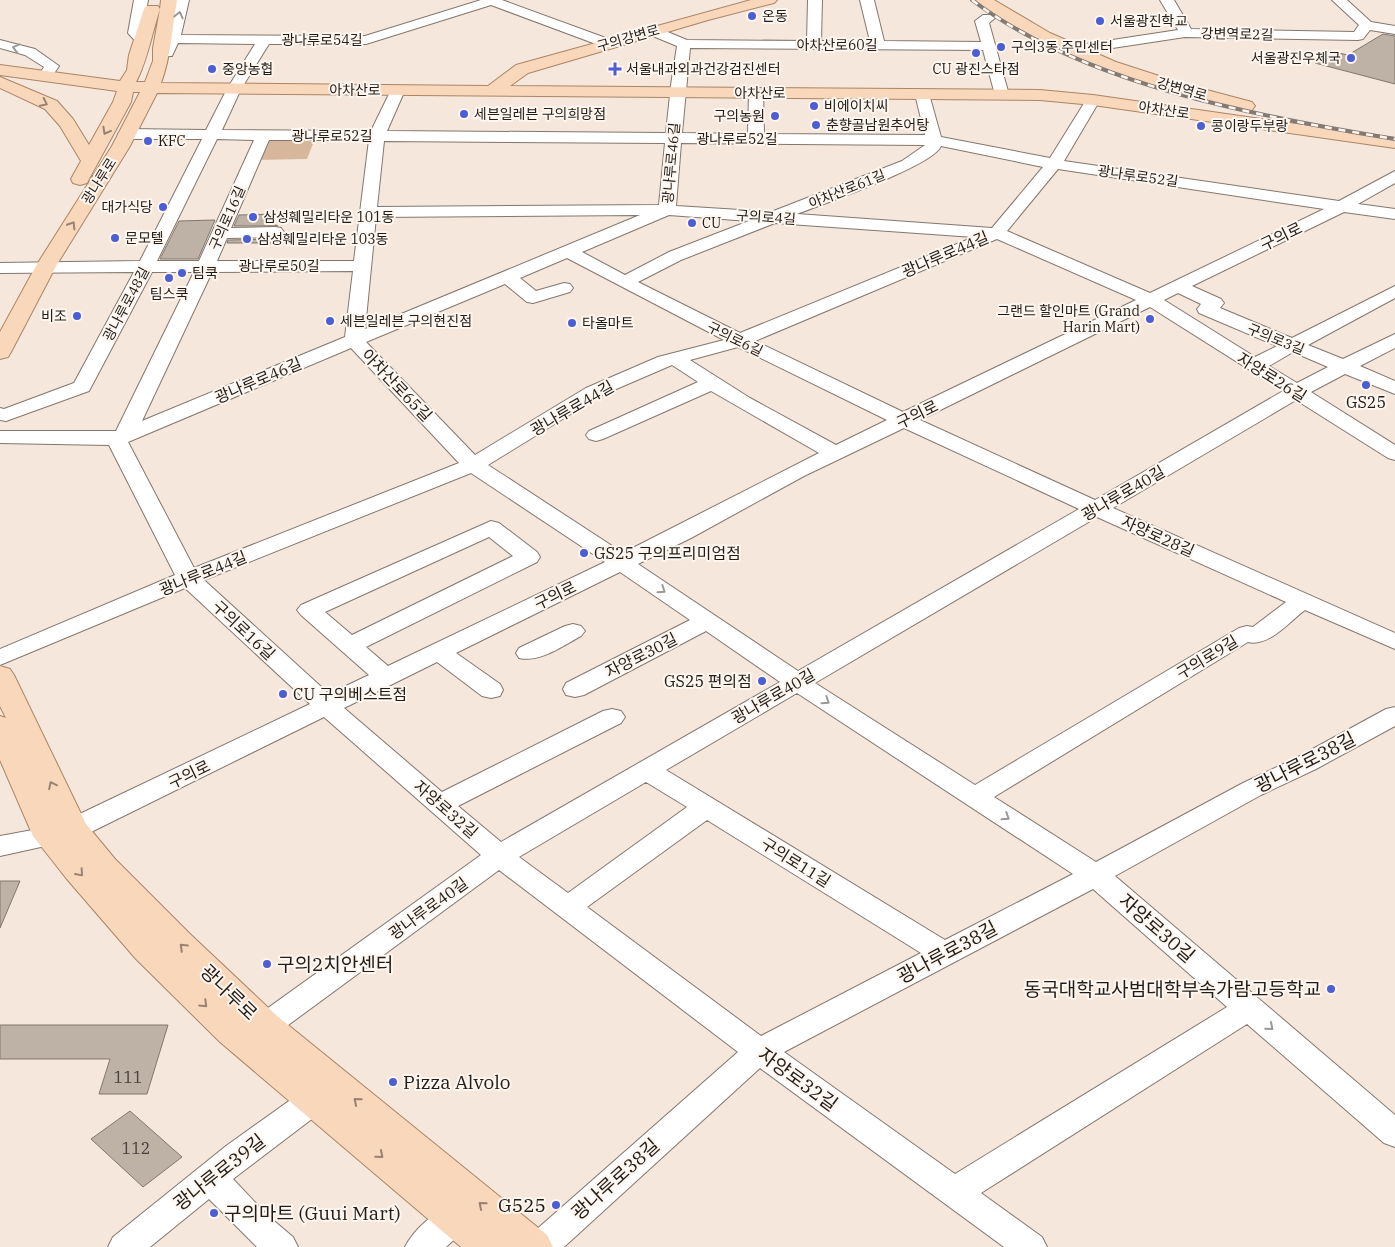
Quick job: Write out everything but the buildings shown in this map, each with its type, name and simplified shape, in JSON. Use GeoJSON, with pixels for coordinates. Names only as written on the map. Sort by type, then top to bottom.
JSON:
{"type":"FeatureCollection","features":[{"type":"Feature","properties":{"kind":"main road"},"geometry":{"type":"LineString","coordinates":[[0,70],[65,78],[116,77],[124,64],[142,45],[154,0]]}},
{"type":"Feature","properties":{"kind":"main road","name":"광나루로"},"geometry":{"type":"LineString","coordinates":[[0,324],[121,146],[150,88],[165,49],[169,0]]}},
{"type":"Feature","properties":{"kind":"main road","name":"구의강변로"},"geometry":{"type":"LineString","coordinates":[[493,90],[522,69],[768,0]]}},
{"type":"Feature","properties":{"kind":"main road","name":"강변역로"},"geometry":{"type":"LineString","coordinates":[[976,2],[988,18],[1013,33],[1070,59],[1162,91],[1284,127]]}},
{"type":"Feature","properties":{"kind":"main road","name":"강변역로"},"geometry":{"type":"LineString","coordinates":[[976,2],[1074,50],[1154,81],[1216,99],[1360,129],[1395,134]]}},
{"type":"Feature","properties":{"kind":"main road"},"geometry":{"type":"LineString","coordinates":[[405,90],[485,78],[522,69]]}},
{"type":"Feature","properties":{"kind":"main road","name":"광나루로"},"geometry":{"type":"LineString","coordinates":[[0,352],[90,160],[122,102],[116,77]]}},
{"type":"Feature","properties":{"kind":"main road","name":"아차산로"},"geometry":{"type":"LineString","coordinates":[[116,77],[150,88],[176,89],[1040,95],[1093,100],[1395,143]]}},
{"type":"Feature","properties":{"kind":"main road"},"geometry":{"type":"LineString","coordinates":[[0,82],[51,106],[67,123],[90,160]]}},
{"type":"Feature","properties":{"kind":"main road"},"geometry":{"type":"LineString","coordinates":[[1120,104],[1150,104],[1160,101],[1162,91]]}},
{"type":"Feature","properties":{"kind":"main road","name":"아차산로"},"geometry":{"type":"LineString","coordinates":[[1284,127],[1360,129]]}},
{"type":"Feature","properties":{"kind":"main road","name":"광나루로"},"geometry":{"type":"LineString","coordinates":[[0,674],[77,870],[148,950],[233,1032],[489,1247]]}},
{"type":"Feature","properties":{"kind":"main road","name":"광나루로"},"geometry":{"type":"LineString","coordinates":[[0,726],[61,832],[104,867],[178,943],[266,1026],[533,1247]]}},
{"type":"Feature","properties":{"kind":"street"},"geometry":{"type":"LineString","coordinates":[[141,0],[135,32],[142,45]]}},
{"type":"Feature","properties":{"kind":"street"},"geometry":{"type":"LineString","coordinates":[[165,49],[182,0]]}},
{"type":"Feature","properties":{"kind":"street"},"geometry":{"type":"LineString","coordinates":[[494,0],[609,44]]}},
{"type":"Feature","properties":{"kind":"street","name":"광나루로54길"},"geometry":{"type":"LineString","coordinates":[[165,49],[264,40],[366,40],[494,0]]}},
{"type":"Feature","properties":{"kind":"street"},"geometry":{"type":"LineString","coordinates":[[814,45],[815,0]]}},
{"type":"Feature","properties":{"kind":"street"},"geometry":{"type":"LineString","coordinates":[[867,0],[878,46]]}},
{"type":"Feature","properties":{"kind":"street"},"geometry":{"type":"LineString","coordinates":[[1167,0],[1184,27],[1185,33]]}},
{"type":"Feature","properties":{"kind":"street"},"geometry":{"type":"LineString","coordinates":[[1339,0],[1367,25],[1395,30]]}},
{"type":"Feature","properties":{"kind":"street"},"geometry":{"type":"LineString","coordinates":[[988,18],[982,21],[1002,95]]}},
{"type":"Feature","properties":{"kind":"street","name":"강변역로2길"},"geometry":{"type":"LineString","coordinates":[[1074,50],[1185,33],[1358,36],[1367,25]]}},
{"type":"Feature","properties":{"kind":"street"},"geometry":{"type":"LineString","coordinates":[[653,31],[685,44]]}},
{"type":"Feature","properties":{"kind":"street"},"geometry":{"type":"LineString","coordinates":[[234,89],[264,40]]}},
{"type":"Feature","properties":{"kind":"street"},"geometry":{"type":"LineString","coordinates":[[0,44],[30,52],[52,66],[46,75]]}},
{"type":"Feature","properties":{"kind":"street","name":"아차산로60길"},"geometry":{"type":"LineString","coordinates":[[685,44],[988,46]]}},
{"type":"Feature","properties":{"kind":"street","name":"광나루로46길"},"geometry":{"type":"LineString","coordinates":[[0,437],[120,437],[667,210],[682,52],[685,44]]}},
{"type":"Feature","properties":{"kind":"street","name":"광나루로48길"},"geometry":{"type":"LineString","coordinates":[[0,414],[6,415],[82,387],[234,89]]}},
{"type":"Feature","properties":{"kind":"street","name":"아차산로65길"},"geometry":{"type":"LineString","coordinates":[[405,90],[377,136],[354,340],[473,465],[622,563]]}},
{"type":"Feature","properties":{"kind":"street"},"geometry":{"type":"LineString","coordinates":[[756,93],[756,139]]}},
{"type":"Feature","properties":{"kind":"street"},"geometry":{"type":"LineString","coordinates":[[922,94],[934,140]]}},
{"type":"Feature","properties":{"kind":"street","name":"광나루로44길"},"geometry":{"type":"LineString","coordinates":[[0,658],[188,578],[473,465],[593,392],[675,359],[738,341],[997,233],[1054,164],[1093,100]]}},
{"type":"Feature","properties":{"kind":"street","name":"광나루로52길"},"geometry":{"type":"LineString","coordinates":[[126,134],[934,140],[1054,164],[1395,214]]}},
{"type":"Feature","properties":{"kind":"street","name":"구의로16길"},"geometry":{"type":"LineString","coordinates":[[263,136],[214,245],[120,437],[188,578],[328,706]]}},
{"type":"Feature","properties":{"kind":"street","name":"아차산로61길"},"geometry":{"type":"LineString","coordinates":[[624,282],[675,256],[908,164],[932,149],[934,140]]}},
{"type":"Feature","properties":{"kind":"street","name":"구의로"},"geometry":{"type":"LineString","coordinates":[[0,846],[61,832],[328,706],[622,563],[1150,298],[1342,206],[1395,176]]}},
{"type":"Feature","properties":{"kind":"street","name":"구의로4길"},"geometry":{"type":"LineString","coordinates":[[369,212],[667,210],[997,233],[1150,298]]}},
{"type":"Feature","properties":{"kind":"street"},"geometry":{"type":"LineString","coordinates":[[214,245],[273,232],[214,245]]}},
{"type":"Feature","properties":{"kind":"street","name":"광나루로50길"},"geometry":{"type":"LineString","coordinates":[[0,268],[39,266],[144,268],[214,245],[241,266],[362,266]]}},
{"type":"Feature","properties":{"kind":"street","name":"구의로6길"},"geometry":{"type":"LineString","coordinates":[[567,251],[738,341],[905,421]]}},
{"type":"Feature","properties":{"kind":"street"},"geometry":{"type":"LineString","coordinates":[[507,276],[532,298],[564,288]]}},
{"type":"Feature","properties":{"kind":"street","name":"구의로3길"},"geometry":{"type":"LineString","coordinates":[[1177,286],[1215,303],[1206,309],[1395,388]]}},
{"type":"Feature","properties":{"kind":"street"},"geometry":{"type":"LineString","coordinates":[[1255,365],[1395,291]]}},
{"type":"Feature","properties":{"kind":"street","name":"자양로26길"},"geometry":{"type":"LineString","coordinates":[[1150,298],[1395,453]]}},
{"type":"Feature","properties":{"kind":"street","name":"광나루로40길"},"geometry":{"type":"LineString","coordinates":[[266,1026],[499,856],[1296,392],[1394,342]]}},
{"type":"Feature","properties":{"kind":"street"},"geometry":{"type":"LineString","coordinates":[[675,359],[712,383],[836,454]]}},
{"type":"Feature","properties":{"kind":"street"},"geometry":{"type":"LineString","coordinates":[[596,435],[712,383]]}},
{"type":"Feature","properties":{"kind":"street","name":"자양로28길"},"geometry":{"type":"LineString","coordinates":[[905,421],[1395,642]]}},
{"type":"Feature","properties":{"kind":"street"},"geometry":{"type":"LineString","coordinates":[[350,645],[529,557],[491,528],[309,610],[386,677]]}},
{"type":"Feature","properties":{"kind":"street","name":"자양로30길"},"geometry":{"type":"LineString","coordinates":[[622,563],[797,682],[1095,874],[1395,1134]]}},
{"type":"Feature","properties":{"kind":"street","name":"구의로9길"},"geometry":{"type":"LineString","coordinates":[[974,797],[1251,635],[1303,600]]}},
{"type":"Feature","properties":{"kind":"street","name":"자양로30길"},"geometry":{"type":"LineString","coordinates":[[575,689],[707,621]]}},
{"type":"Feature","properties":{"kind":"street"},"geometry":{"type":"LineString","coordinates":[[528,653],[573,631]]}},
{"type":"Feature","properties":{"kind":"street"},"geometry":{"type":"LineString","coordinates":[[439,652],[491,690]]}},
{"type":"Feature","properties":{"kind":"street","name":"자양로32길"},"geometry":{"type":"LineString","coordinates":[[328,706],[499,856],[759,1051],[1030,1247]]}},
{"type":"Feature","properties":{"kind":"street","name":"광나루로38길"},"geometry":{"type":"LineString","coordinates":[[540,1247],[759,1051],[1395,715]]}},
{"type":"Feature","properties":{"kind":"street"},"geometry":{"type":"LineString","coordinates":[[440,804],[612,717]]}},
{"type":"Feature","properties":{"kind":"street","name":"구의로11길"},"geometry":{"type":"LineString","coordinates":[[646,770],[945,954]]}},
{"type":"Feature","properties":{"kind":"street"},"geometry":{"type":"LineString","coordinates":[[568,907],[706,807]]}},
{"type":"Feature","properties":{"kind":"street"},"geometry":{"type":"LineString","coordinates":[[954,1192],[1249,1008]]}},
{"type":"Feature","properties":{"kind":"street","name":"광나루로39길"},"geometry":{"type":"LineString","coordinates":[[125,1247],[210,1178],[314,1100]]}},
{"type":"Feature","properties":{"kind":"street"},"geometry":{"type":"LineString","coordinates":[[210,1178],[256,1225],[281,1247]]}},
{"type":"Feature","properties":{"kind":"street"},"geometry":{"type":"LineString","coordinates":[[422,1247],[455,1218]]}},
{"type":"Feature","properties":{"kind":"shaded area"},"geometry":{"type":"Polygon","coordinates":[[[263,136],[316,136],[307,159],[252,160],[263,136]]]}},
{"type":"Feature","properties":{"kind":"railway"},"geometry":{"type":"LineString","coordinates":[[972,0],[1016,29],[1066,54],[1119,75],[1174,93],[1231,108],[1395,139]]}},
{"type":"Feature","properties":{"kind":"place","name":"온동"},"geometry":{"type":"Point","coordinates":[752,16]}},
{"type":"Feature","properties":{"kind":"place","name":"서울광진학교"},"geometry":{"type":"Point","coordinates":[1100,21]}},
{"type":"Feature","properties":{"kind":"place","name":"구의3동 주민센터"},"geometry":{"type":"Point","coordinates":[1001,47]}},
{"type":"Feature","properties":{"kind":"place","name":"CU 광진스타점"},"geometry":{"type":"Point","coordinates":[976,53]}},
{"type":"Feature","properties":{"kind":"place","name":"서울광진우체국"},"geometry":{"type":"Point","coordinates":[1351,58]}},
{"type":"Feature","properties":{"kind":"place","name":"중앙농협"},"geometry":{"type":"Point","coordinates":[212,69]}},
{"type":"Feature","properties":{"kind":"place","name":"서울내과외과건강검진센터"},"geometry":{"type":"Point","coordinates":[615,69]}},
{"type":"Feature","properties":{"kind":"place","name":"비에이치씨"},"geometry":{"type":"Point","coordinates":[814,106]}},
{"type":"Feature","properties":{"kind":"place","name":"세븐일레븐 구의희망점"},"geometry":{"type":"Point","coordinates":[464,114]}},
{"type":"Feature","properties":{"kind":"place","name":"구의농원"},"geometry":{"type":"Point","coordinates":[775,116]}},
{"type":"Feature","properties":{"kind":"place","name":"춘향골남원추어탕"},"geometry":{"type":"Point","coordinates":[816,125]}},
{"type":"Feature","properties":{"kind":"place","name":"콩이랑두부랑"},"geometry":{"type":"Point","coordinates":[1201,126]}},
{"type":"Feature","properties":{"kind":"place","name":"KFC"},"geometry":{"type":"Point","coordinates":[148,141]}},
{"type":"Feature","properties":{"kind":"place","name":"대가식당"},"geometry":{"type":"Point","coordinates":[163,207]}},
{"type":"Feature","properties":{"kind":"place","name":"삼성훼밀리타운 101동"},"geometry":{"type":"Point","coordinates":[253,217]}},
{"type":"Feature","properties":{"kind":"place","name":"CU"},"geometry":{"type":"Point","coordinates":[692,223]}},
{"type":"Feature","properties":{"kind":"place","name":"문모텔"},"geometry":{"type":"Point","coordinates":[115,238]}},
{"type":"Feature","properties":{"kind":"place","name":"삼성훼밀리타운 103동"},"geometry":{"type":"Point","coordinates":[247,239]}},
{"type":"Feature","properties":{"kind":"place","name":"팀쿡"},"geometry":{"type":"Point","coordinates":[182,273]}},
{"type":"Feature","properties":{"kind":"place","name":"팀스쿡"},"geometry":{"type":"Point","coordinates":[169,278]}},
{"type":"Feature","properties":{"kind":"place","name":"비조"},"geometry":{"type":"Point","coordinates":[77,316]}},
{"type":"Feature","properties":{"kind":"place","name":"그랜드 할인마트 (Grand Harin Mart)"},"geometry":{"type":"Point","coordinates":[1150,319]}},
{"type":"Feature","properties":{"kind":"place","name":"세븐일레븐 구의현진점"},"geometry":{"type":"Point","coordinates":[330,321]}},
{"type":"Feature","properties":{"kind":"place","name":"타올마트"},"geometry":{"type":"Point","coordinates":[572,323]}},
{"type":"Feature","properties":{"kind":"place","name":"GS25"},"geometry":{"type":"Point","coordinates":[1366,385]}},
{"type":"Feature","properties":{"kind":"place","name":"GS25 구의프리미엄점"},"geometry":{"type":"Point","coordinates":[584,553]}},
{"type":"Feature","properties":{"kind":"place","name":"GS25 편의점"},"geometry":{"type":"Point","coordinates":[762,681]}},
{"type":"Feature","properties":{"kind":"place","name":"CU 구의베스트점"},"geometry":{"type":"Point","coordinates":[283,694]}},
{"type":"Feature","properties":{"kind":"place","name":"구의2치안센터"},"geometry":{"type":"Point","coordinates":[267,964]}},
{"type":"Feature","properties":{"kind":"place","name":"동국대학교사범대학부속가람고등학교"},"geometry":{"type":"Point","coordinates":[1331,989]}},
{"type":"Feature","properties":{"kind":"place","name":"Pizza Alvolo"},"geometry":{"type":"Point","coordinates":[393,1082]}},
{"type":"Feature","properties":{"kind":"place","name":"G525"},"geometry":{"type":"Point","coordinates":[556,1205]}},
{"type":"Feature","properties":{"kind":"place","name":"구의마트 (Guui Mart)"},"geometry":{"type":"Point","coordinates":[214,1213]}}]}
